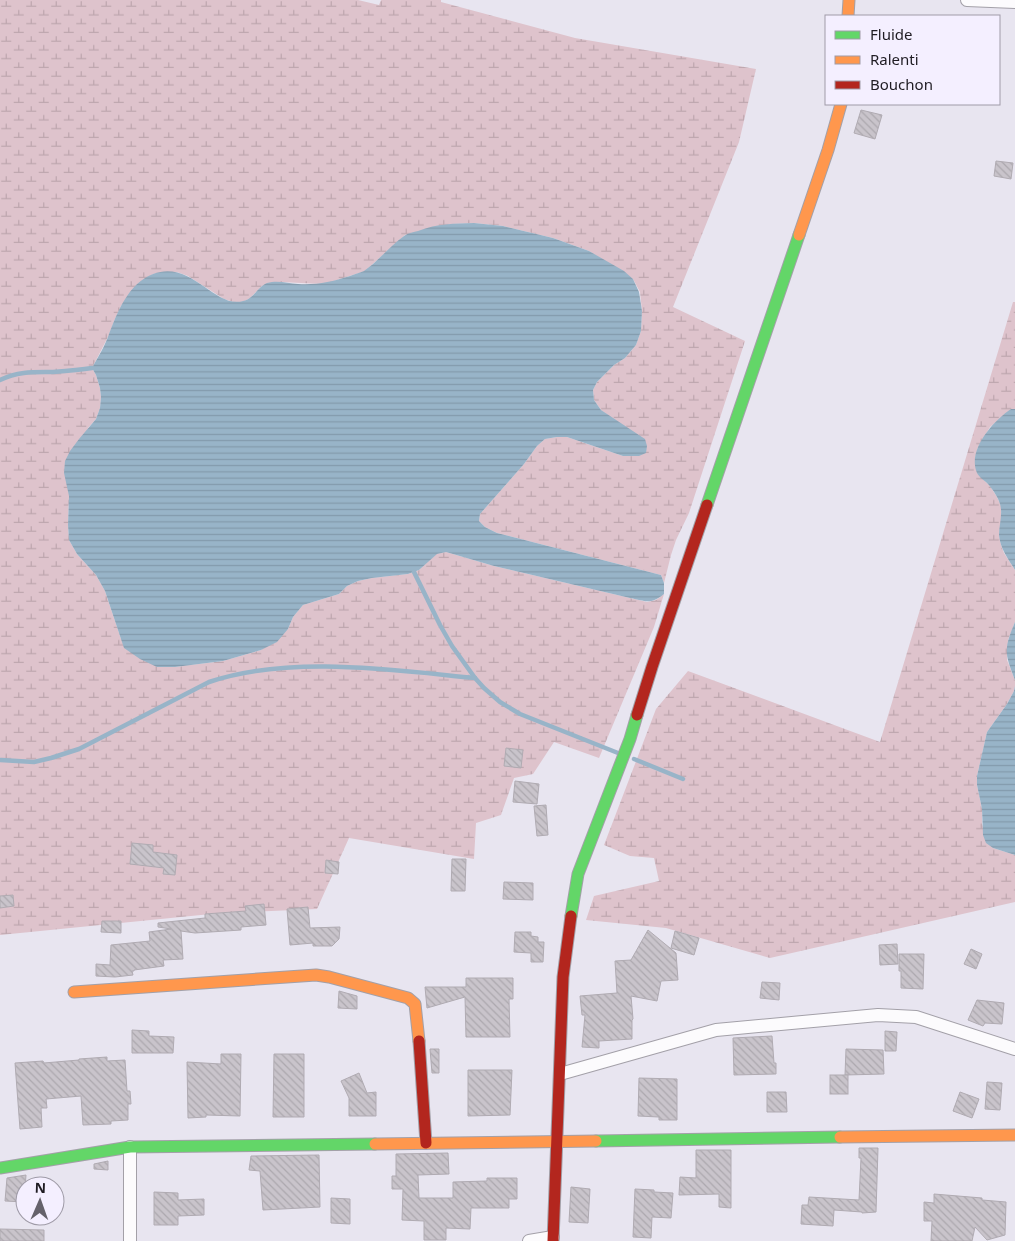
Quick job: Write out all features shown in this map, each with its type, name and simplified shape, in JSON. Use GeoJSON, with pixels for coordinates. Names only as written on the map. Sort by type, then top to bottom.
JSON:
{"type":"FeatureCollection","features":[{"type":"Feature","properties":{"kind":"street"},"geometry":{"type":"LineString","coordinates":[[848,15],[849,0]]}},
{"type":"Feature","properties":{"kind":"street"},"geometry":{"type":"LineString","coordinates":[[967,0],[1015,2]]}},
{"type":"Feature","properties":{"kind":"street"},"geometry":{"type":"LineString","coordinates":[[529,1241],[553,1239],[563,977],[578,874],[630,739],[652,667],[831,140],[841,105]]}},
{"type":"Feature","properties":{"kind":"street"},"geometry":{"type":"LineString","coordinates":[[74,992],[316,975],[408,998],[416,1004],[426,1144]]}},
{"type":"Feature","properties":{"kind":"street"},"geometry":{"type":"LineString","coordinates":[[560,1074],[716,1030],[878,1015],[916,1017],[1015,1049]]}},
{"type":"Feature","properties":{"kind":"street"},"geometry":{"type":"LineString","coordinates":[[0,1168],[130,1147],[1015,1135]]}},
{"type":"Feature","properties":{"kind":"street"},"geometry":{"type":"LineString","coordinates":[[130,1147],[130,1241]]}},
{"type":"Feature","properties":{"kind":"green space"},"geometry":{"type":"Polygon","coordinates":[[[0,0],[358,0],[379,5],[381,0],[441,0],[441,2],[575,38],[756,69],[739,142],[673,307],[745,341],[689,513],[676,540],[664,583],[661,575],[497,533],[485,527],[479,521],[480,514],[545,439],[567,437],[623,456],[609,416],[601,410],[594,400],[593,390],[597,382],[614,365],[625,358],[636,345],[641,331],[642,311],[640,292],[633,279],[589,251],[553,238],[503,226],[474,223],[452,224],[405,235],[365,271],[320,284],[282,282],[262,286],[250,298],[236,303],[224,299],[188,276],[177,272],[153,274],[141,282],[121,306],[92,368],[100,388],[100,408],[96,419],[88,428],[69,496],[69,540],[77,554],[96,575],[105,591],[121,639],[175,667],[223,661],[261,650],[288,629],[293,617],[303,605],[339,594],[347,586],[358,581],[408,574],[419,570],[436,554],[446,552],[494,566],[647,602],[656,600],[664,594],[654,627],[599,758],[554,742],[533,774],[514,778],[501,815],[476,823],[474,859],[349,838],[317,909],[221,913],[0,935],[0,0]]]}},
{"type":"Feature","properties":{"kind":"green space"},"geometry":{"type":"Polygon","coordinates":[[[1013,302],[1015,302],[1015,409],[1011,409],[990,427],[978,447],[975,459],[978,474],[990,486],[1001,506],[999,534],[1001,545],[1015,570],[1015,622],[1008,640],[1007,660],[1015,680],[1015,686],[1007,704],[987,732],[977,776],[977,785],[982,809],[982,824],[993,848],[1015,855],[1015,902],[770,958],[666,928],[586,920],[594,896],[659,881],[654,858],[630,856],[604,845],[656,709],[688,671],[880,742],[1013,302]]]}},
{"type":"Feature","properties":{"kind":"water"},"geometry":{"type":"Polygon","coordinates":[[[474,223],[503,226],[553,238],[589,251],[624,271],[633,279],[639,292],[642,311],[641,331],[636,345],[625,358],[614,365],[597,382],[593,390],[594,400],[601,410],[645,439],[647,446],[646,453],[639,456],[623,456],[567,437],[545,439],[480,514],[479,521],[485,527],[497,533],[661,575],[664,583],[664,594],[651,601],[640,600],[494,566],[446,552],[437,554],[419,570],[408,574],[358,581],[347,586],[339,594],[303,605],[293,617],[288,629],[277,642],[261,650],[223,661],[175,667],[157,667],[140,659],[124,648],[105,591],[96,575],[77,554],[69,540],[69,496],[64,473],[65,461],[70,451],[96,419],[100,408],[100,388],[92,368],[130,291],[153,274],[167,271],[191,278],[222,298],[233,302],[243,301],[271,282],[318,283],[337,280],[362,272],[409,233],[439,225],[474,223]]]}},
{"type":"Feature","properties":{"kind":"water"},"geometry":{"type":"Polygon","coordinates":[[[1011,409],[1015,409],[1015,570],[1000,540],[1001,508],[999,501],[990,486],[977,473],[975,464],[979,446],[984,437],[990,428],[1011,409]]]}},
{"type":"Feature","properties":{"kind":"water"},"geometry":{"type":"Polygon","coordinates":[[[1015,622],[1015,680],[1007,657],[1007,645],[1015,622]]]}},
{"type":"Feature","properties":{"kind":"water"},"geometry":{"type":"Polygon","coordinates":[[[1015,686],[1015,855],[993,848],[986,843],[983,835],[982,809],[977,776],[987,732],[1007,704],[1015,686]]]}},
{"type":"Feature","properties":{"kind":"building"},"geometry":{"type":"Polygon","coordinates":[[[861,110],[882,115],[875,139],[854,133],[861,110]]]}},
{"type":"Feature","properties":{"kind":"building"},"geometry":{"type":"Polygon","coordinates":[[[996,161],[1013,163],[1011,179],[994,176],[996,161]]]}},
{"type":"Feature","properties":{"kind":"building"},"geometry":{"type":"Polygon","coordinates":[[[506,748],[523,750],[521,768],[504,766],[506,748]]]}},
{"type":"Feature","properties":{"kind":"building"},"geometry":{"type":"Polygon","coordinates":[[[515,781],[539,784],[537,804],[513,802],[515,781]]]}},
{"type":"Feature","properties":{"kind":"building"},"geometry":{"type":"Polygon","coordinates":[[[546,805],[548,835],[537,836],[534,806],[546,805]]]}},
{"type":"Feature","properties":{"kind":"building"},"geometry":{"type":"Polygon","coordinates":[[[132,843],[153,845],[153,852],[177,855],[175,875],[163,874],[164,868],[130,864],[132,843]]]}},
{"type":"Feature","properties":{"kind":"building"},"geometry":{"type":"Polygon","coordinates":[[[452,859],[466,859],[465,891],[451,891],[452,859]]]}},
{"type":"Feature","properties":{"kind":"building"},"geometry":{"type":"Polygon","coordinates":[[[326,860],[339,862],[338,874],[325,873],[326,860]]]}},
{"type":"Feature","properties":{"kind":"building"},"geometry":{"type":"Polygon","coordinates":[[[504,882],[533,883],[533,900],[503,899],[504,882]]]}},
{"type":"Feature","properties":{"kind":"building"},"geometry":{"type":"Polygon","coordinates":[[[13,895],[14,906],[0,908],[0,896],[13,895]]]}},
{"type":"Feature","properties":{"kind":"building"},"geometry":{"type":"Polygon","coordinates":[[[264,904],[266,925],[241,927],[241,930],[195,933],[181,931],[183,959],[163,960],[164,966],[134,970],[132,971],[133,975],[115,977],[96,976],[96,964],[110,965],[111,945],[150,941],[149,932],[171,929],[158,927],[158,923],[205,918],[205,914],[246,911],[245,906],[264,904]]]}},
{"type":"Feature","properties":{"kind":"building"},"geometry":{"type":"Polygon","coordinates":[[[308,907],[310,928],[340,927],[339,939],[332,946],[313,946],[313,943],[290,945],[287,909],[308,907]]]}},
{"type":"Feature","properties":{"kind":"building"},"geometry":{"type":"Polygon","coordinates":[[[102,921],[121,921],[121,933],[101,932],[102,921]]]}},
{"type":"Feature","properties":{"kind":"building"},"geometry":{"type":"Polygon","coordinates":[[[648,930],[676,953],[678,980],[661,981],[657,1001],[631,996],[632,1039],[599,1041],[599,1048],[582,1047],[585,1015],[582,1015],[580,996],[617,993],[615,961],[631,960],[648,930]]]}},
{"type":"Feature","properties":{"kind":"building"},"geometry":{"type":"Polygon","coordinates":[[[675,931],[699,938],[694,955],[671,948],[675,931]]]}},
{"type":"Feature","properties":{"kind":"building"},"geometry":{"type":"Polygon","coordinates":[[[515,932],[531,932],[531,936],[538,937],[538,942],[544,942],[543,962],[531,962],[531,953],[514,952],[515,932]]]}},
{"type":"Feature","properties":{"kind":"building"},"geometry":{"type":"Polygon","coordinates":[[[897,944],[898,964],[880,965],[879,945],[897,944]]]}},
{"type":"Feature","properties":{"kind":"building"},"geometry":{"type":"Polygon","coordinates":[[[971,949],[982,954],[976,969],[964,964],[971,949]]]}},
{"type":"Feature","properties":{"kind":"building"},"geometry":{"type":"Polygon","coordinates":[[[899,954],[924,954],[923,989],[901,988],[899,954]]]}},
{"type":"Feature","properties":{"kind":"building"},"geometry":{"type":"Polygon","coordinates":[[[466,978],[513,978],[513,999],[509,999],[510,1037],[466,1037],[465,997],[427,1008],[425,987],[466,987],[466,978]]]}},
{"type":"Feature","properties":{"kind":"building"},"geometry":{"type":"Polygon","coordinates":[[[762,982],[780,983],[779,1000],[760,998],[762,982]]]}},
{"type":"Feature","properties":{"kind":"building"},"geometry":{"type":"Polygon","coordinates":[[[339,991],[357,996],[357,1009],[338,1008],[339,991]]]}},
{"type":"Feature","properties":{"kind":"building"},"geometry":{"type":"Polygon","coordinates":[[[977,1000],[1004,1003],[1002,1024],[985,1023],[983,1026],[968,1020],[977,1000]]]}},
{"type":"Feature","properties":{"kind":"building"},"geometry":{"type":"Polygon","coordinates":[[[132,1030],[149,1031],[149,1036],[174,1037],[173,1053],[132,1053],[132,1030]]]}},
{"type":"Feature","properties":{"kind":"building"},"geometry":{"type":"Polygon","coordinates":[[[885,1031],[897,1032],[896,1051],[885,1051],[885,1031]]]}},
{"type":"Feature","properties":{"kind":"building"},"geometry":{"type":"Polygon","coordinates":[[[772,1036],[776,1074],[734,1075],[733,1038],[772,1036]]]}},
{"type":"Feature","properties":{"kind":"building"},"geometry":{"type":"Polygon","coordinates":[[[430,1049],[439,1049],[439,1073],[432,1073],[430,1049]]]}},
{"type":"Feature","properties":{"kind":"building"},"geometry":{"type":"Polygon","coordinates":[[[846,1049],[883,1050],[884,1074],[845,1075],[846,1049]]]}},
{"type":"Feature","properties":{"kind":"building"},"geometry":{"type":"Polygon","coordinates":[[[221,1054],[241,1054],[240,1116],[206,1115],[206,1117],[188,1118],[187,1062],[221,1064],[221,1054]]]}},
{"type":"Feature","properties":{"kind":"building"},"geometry":{"type":"Polygon","coordinates":[[[274,1054],[304,1054],[304,1117],[273,1117],[274,1054]]]}},
{"type":"Feature","properties":{"kind":"building"},"geometry":{"type":"Polygon","coordinates":[[[107,1057],[107,1061],[125,1060],[127,1091],[130,1091],[131,1104],[128,1104],[128,1120],[111,1121],[111,1124],[83,1125],[81,1096],[46,1099],[47,1108],[41,1108],[42,1127],[20,1129],[15,1063],[43,1061],[44,1063],[107,1057]]]}},
{"type":"Feature","properties":{"kind":"building"},"geometry":{"type":"Polygon","coordinates":[[[468,1070],[512,1070],[510,1115],[468,1116],[468,1070]]]}},
{"type":"Feature","properties":{"kind":"building"},"geometry":{"type":"Polygon","coordinates":[[[359,1073],[367,1093],[376,1092],[376,1116],[349,1116],[349,1098],[341,1081],[359,1073]]]}},
{"type":"Feature","properties":{"kind":"building"},"geometry":{"type":"Polygon","coordinates":[[[830,1075],[848,1075],[848,1094],[830,1094],[830,1075]]]}},
{"type":"Feature","properties":{"kind":"building"},"geometry":{"type":"Polygon","coordinates":[[[639,1078],[677,1079],[677,1120],[659,1120],[659,1117],[638,1116],[639,1078]]]}},
{"type":"Feature","properties":{"kind":"building"},"geometry":{"type":"Polygon","coordinates":[[[987,1082],[1002,1083],[1000,1110],[985,1109],[987,1082]]]}},
{"type":"Feature","properties":{"kind":"building"},"geometry":{"type":"Polygon","coordinates":[[[767,1092],[786,1092],[787,1112],[767,1112],[767,1092]]]}},
{"type":"Feature","properties":{"kind":"building"},"geometry":{"type":"Polygon","coordinates":[[[960,1092],[979,1099],[972,1118],[953,1111],[960,1092]]]}},
{"type":"Feature","properties":{"kind":"building"},"geometry":{"type":"Polygon","coordinates":[[[859,1148],[878,1148],[876,1212],[862,1213],[834,1210],[833,1226],[801,1224],[802,1205],[808,1205],[809,1197],[859,1200],[861,1158],[859,1158],[859,1148]]]}},
{"type":"Feature","properties":{"kind":"building"},"geometry":{"type":"Polygon","coordinates":[[[696,1150],[731,1150],[731,1208],[719,1207],[719,1194],[679,1195],[680,1177],[696,1178],[696,1150]]]}},
{"type":"Feature","properties":{"kind":"building"},"geometry":{"type":"Polygon","coordinates":[[[448,1153],[449,1174],[418,1175],[419,1198],[453,1198],[453,1182],[487,1181],[487,1178],[517,1178],[517,1199],[509,1199],[509,1208],[471,1208],[470,1229],[446,1228],[446,1240],[424,1240],[424,1221],[402,1220],[403,1189],[392,1189],[392,1176],[396,1176],[396,1154],[448,1153]]]}},
{"type":"Feature","properties":{"kind":"building"},"geometry":{"type":"Polygon","coordinates":[[[319,1155],[320,1207],[263,1210],[260,1171],[249,1170],[251,1156],[319,1155]]]}},
{"type":"Feature","properties":{"kind":"building"},"geometry":{"type":"Polygon","coordinates":[[[108,1161],[108,1170],[94,1169],[94,1164],[108,1161]]]}},
{"type":"Feature","properties":{"kind":"building"},"geometry":{"type":"Polygon","coordinates":[[[15,1177],[15,1202],[5,1201],[7,1178],[15,1177]]]}},
{"type":"Feature","properties":{"kind":"building"},"geometry":{"type":"Polygon","coordinates":[[[571,1187],[590,1189],[588,1223],[569,1222],[571,1187]]]}},
{"type":"Feature","properties":{"kind":"building"},"geometry":{"type":"Polygon","coordinates":[[[635,1189],[673,1193],[671,1218],[652,1217],[651,1238],[633,1237],[635,1189]]]}},
{"type":"Feature","properties":{"kind":"building"},"geometry":{"type":"Polygon","coordinates":[[[154,1192],[178,1193],[178,1200],[204,1199],[204,1215],[178,1216],[178,1225],[154,1225],[154,1192]]]}},
{"type":"Feature","properties":{"kind":"building"},"geometry":{"type":"Polygon","coordinates":[[[934,1194],[1006,1202],[1005,1235],[987,1240],[975,1227],[972,1241],[931,1241],[932,1221],[924,1221],[924,1202],[934,1203],[934,1194]]]}},
{"type":"Feature","properties":{"kind":"building"},"geometry":{"type":"Polygon","coordinates":[[[331,1198],[350,1199],[350,1224],[331,1223],[331,1198]]]}},
{"type":"Feature","properties":{"kind":"building"},"geometry":{"type":"Polygon","coordinates":[[[0,1229],[44,1230],[44,1241],[0,1241],[0,1229]]]}},
{"type":"Feature","properties":{"kind":"waterway"},"geometry":{"type":"LineString","coordinates":[[0,380],[26,373],[92,368]]}},
{"type":"Feature","properties":{"kind":"waterway"},"geometry":{"type":"LineString","coordinates":[[414,572],[452,646],[484,688],[500,702],[520,714],[618,753]]}},
{"type":"Feature","properties":{"kind":"waterway"},"geometry":{"type":"LineString","coordinates":[[0,760],[34,762],[79,749],[209,682],[240,674],[273,669],[341,667],[410,671],[475,678]]}},
{"type":"Feature","properties":{"kind":"waterway"},"geometry":{"type":"LineString","coordinates":[[634,759],[683,779]]}},
{"type":"Feature","properties":{"kind":"traffic: fast"},"geometry":{"type":"LineString","coordinates":[[707,505],[799,235]]}},
{"type":"Feature","properties":{"kind":"traffic: fast"},"geometry":{"type":"LineString","coordinates":[[571,916],[578,874],[630,739],[637,715]]}},
{"type":"Feature","properties":{"kind":"traffic: fast"},"geometry":{"type":"LineString","coordinates":[[596,1141],[840,1137]]}},
{"type":"Feature","properties":{"kind":"traffic: fast"},"geometry":{"type":"LineString","coordinates":[[0,1168],[130,1147],[375,1144]]}},
{"type":"Feature","properties":{"kind":"traffic: slow"},"geometry":{"type":"LineString","coordinates":[[848,15],[849,0]]}},
{"type":"Feature","properties":{"kind":"traffic: slow"},"geometry":{"type":"LineString","coordinates":[[799,235],[828,150],[841,105]]}},
{"type":"Feature","properties":{"kind":"traffic: slow"},"geometry":{"type":"LineString","coordinates":[[74,992],[316,975],[408,998],[415,1004],[419,1041]]}},
{"type":"Feature","properties":{"kind":"traffic: slow"},"geometry":{"type":"LineString","coordinates":[[840,1137],[1015,1135]]}},
{"type":"Feature","properties":{"kind":"traffic: slow"},"geometry":{"type":"LineString","coordinates":[[375,1144],[596,1141]]}},
{"type":"Feature","properties":{"kind":"traffic: jam"},"geometry":{"type":"LineString","coordinates":[[637,715],[707,505]]}},
{"type":"Feature","properties":{"kind":"traffic: jam"},"geometry":{"type":"LineString","coordinates":[[553,1241],[563,977],[571,916]]}},
{"type":"Feature","properties":{"kind":"traffic: jam"},"geometry":{"type":"LineString","coordinates":[[419,1041],[426,1143]]}}]}
